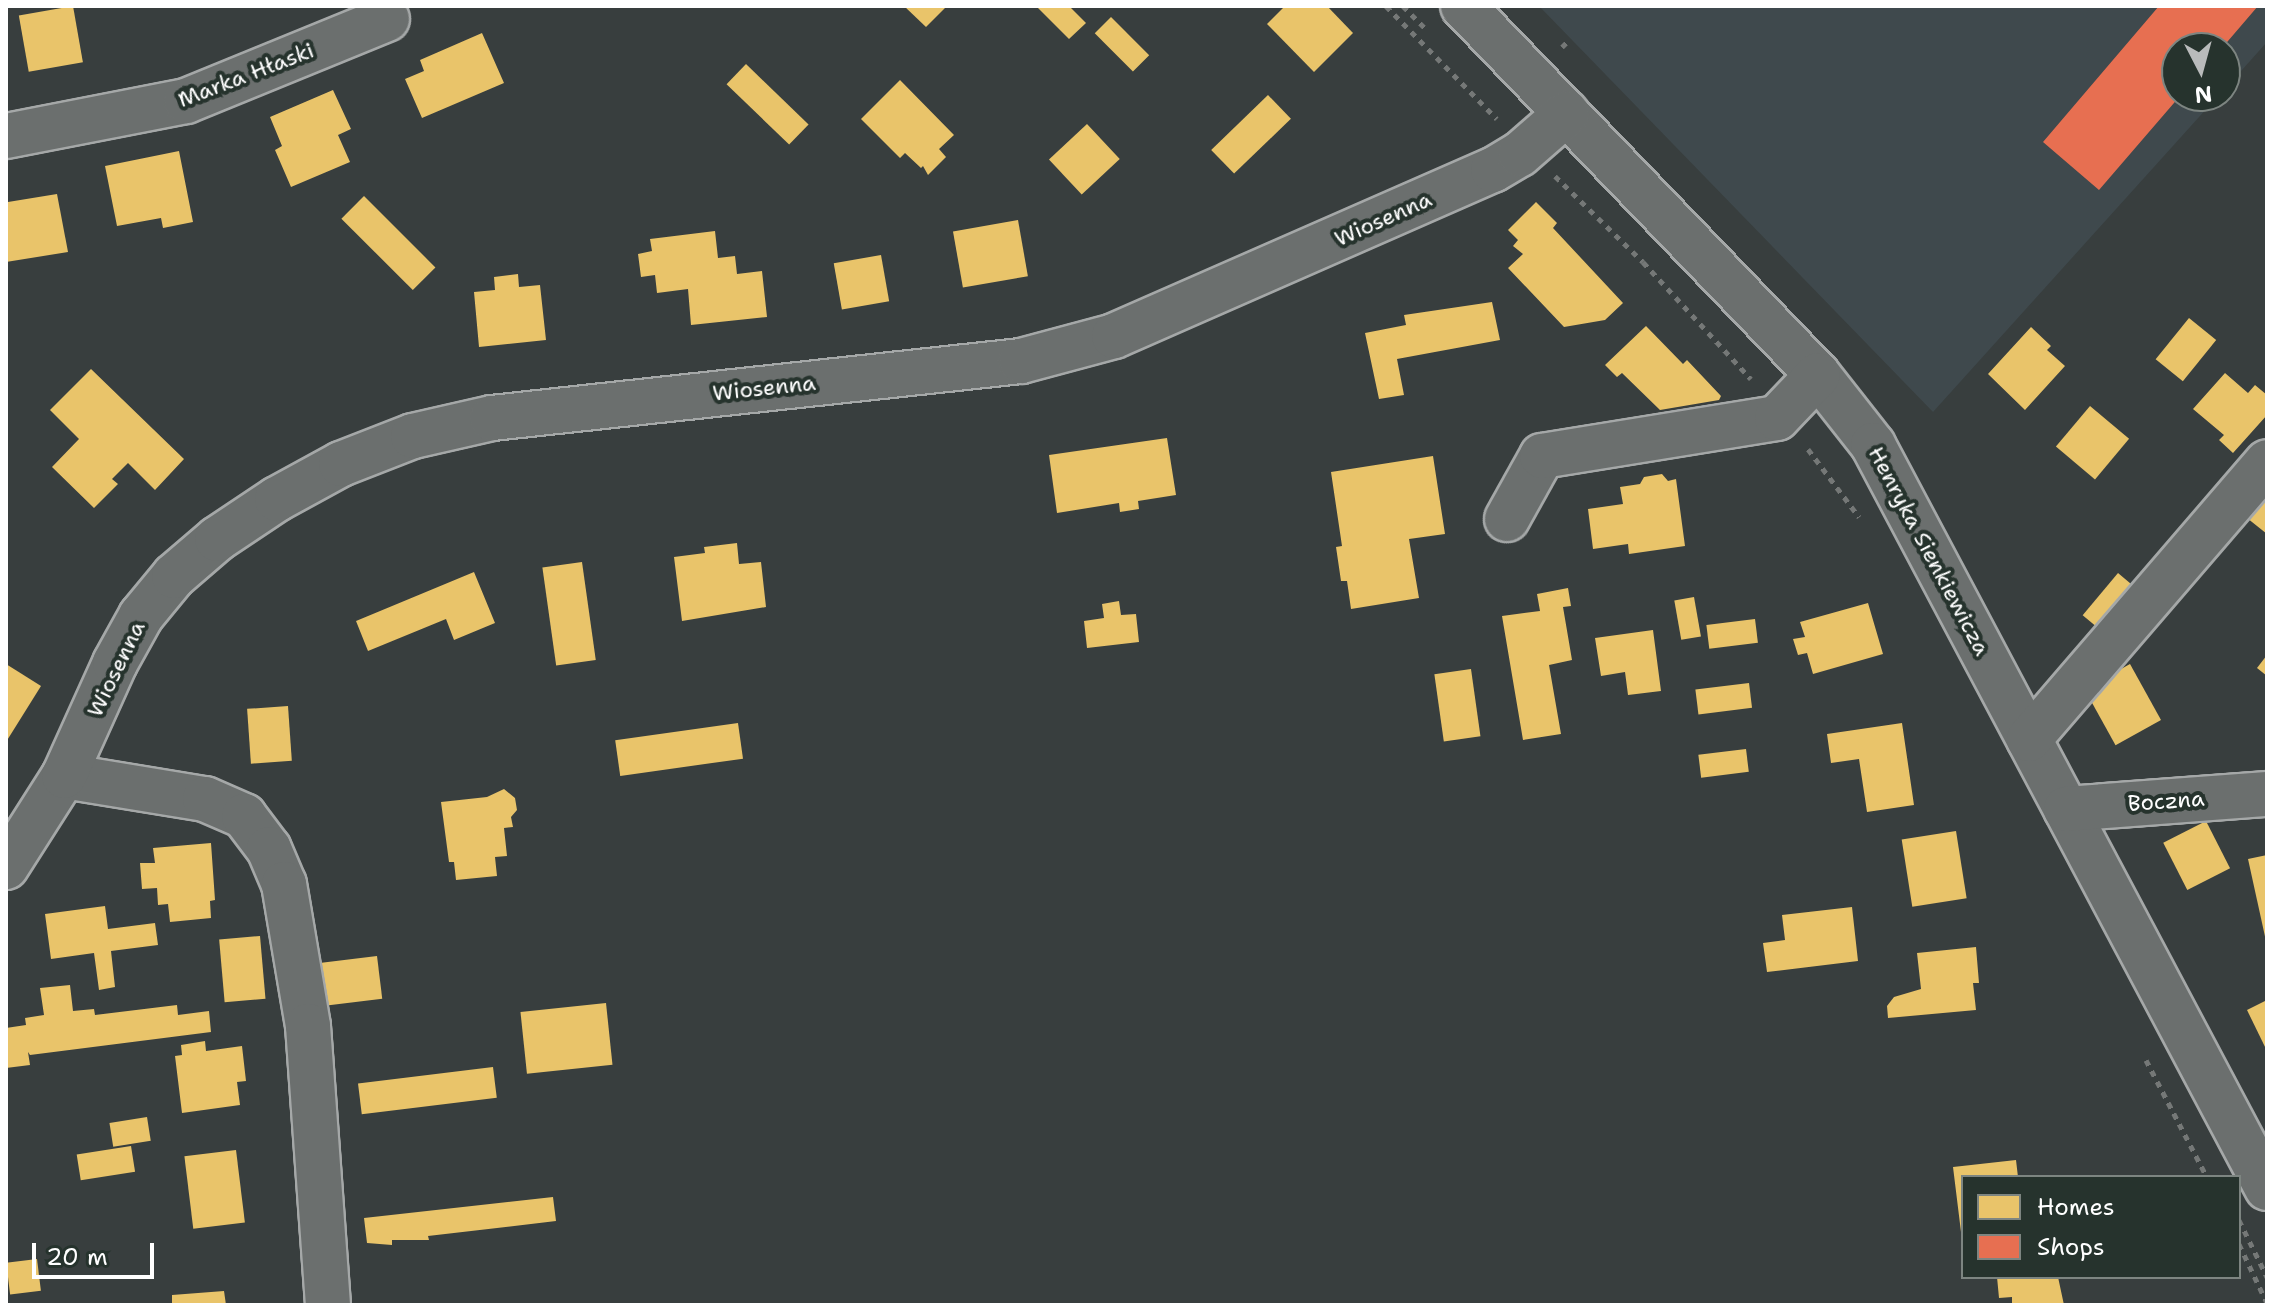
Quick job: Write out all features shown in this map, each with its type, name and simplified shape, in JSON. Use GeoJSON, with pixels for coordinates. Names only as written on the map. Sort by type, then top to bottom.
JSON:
{"type":"FeatureCollection","features":[{"type":"Feature","properties":{"kind":"street","name":"Henryka Sienkiewicza"},"geometry":{"type":"LineString","coordinates":[[1463,6],[1818,375],[1873,445],[2066,809],[2262,1167]]}},
{"type":"Feature","properties":{"kind":"street","name":"Marka Hłaski"},"geometry":{"type":"LineString","coordinates":[[6,136],[186,101],[387,19]]}},
{"type":"Feature","properties":{"kind":"street","name":"Wiosenna"},"geometry":{"type":"LineString","coordinates":[[6,867],[64,776],[134,628],[174,576],[253,515],[341,464],[413,436],[492,418],[1021,361],[1141,325],[1493,170],[1520,154],[1567,113]]}},
{"type":"Feature","properties":{"kind":"street"},"geometry":{"type":"LineString","coordinates":[[1507,519],[1542,456],[1777,418],[1818,375]]}},
{"type":"Feature","properties":{"kind":"street"},"geometry":{"type":"LineString","coordinates":[[2029,739],[2267,462]]}},
{"type":"Feature","properties":{"kind":"street"},"geometry":{"type":"LineString","coordinates":[[64,776],[205,799],[244,816],[269,849],[284,884],[308,1026],[328,1305]]}},
{"type":"Feature","properties":{"kind":"street","name":"Boczna"},"geometry":{"type":"LineString","coordinates":[[2066,809],[2267,794]]}},
{"type":"Feature","properties":{"kind":"path"},"geometry":{"type":"LineString","coordinates":[[1386,6],[1508,130],[1505,140],[1533,168],[1548,170],[1643,262],[1785,410]]}},
{"type":"Feature","properties":{"kind":"path"},"geometry":{"type":"LineString","coordinates":[[1612,219],[1674,283]]}},
{"type":"Feature","properties":{"kind":"path"},"geometry":{"type":"LineString","coordinates":[[1747,361],[1785,410],[1860,519]]}},
{"type":"Feature","properties":{"kind":"path"},"geometry":{"type":"LineString","coordinates":[[2143,1053],[2206,1175]]}},
{"type":"Feature","properties":{"kind":"path"},"geometry":{"type":"LineString","coordinates":[[2241,1224],[2267,1277]]}},
{"type":"Feature","properties":{"kind":"path"},"geometry":{"type":"LineString","coordinates":[[2241,1248],[2267,1303]]}},
{"type":"Feature","properties":{"kind":"shaded area"},"geometry":{"type":"Polygon","coordinates":[[[1539,6],[2267,6],[2267,42],[2241,71],[2241,32],[2161,32],[2161,112],[2204,112],[1933,412],[1539,6]]]}},
{"type":"Feature","properties":{"kind":"building: Homes"},"geometry":{"type":"Polygon","coordinates":[[[73,6],[83,62],[29,72],[19,16],[73,6]]]}},
{"type":"Feature","properties":{"kind":"building: Homes"},"geometry":{"type":"Polygon","coordinates":[[[904,6],[947,6],[926,27],[904,6]]]}},
{"type":"Feature","properties":{"kind":"building: Homes"},"geometry":{"type":"Polygon","coordinates":[[[1036,6],[1069,6],[1086,23],[1069,39],[1036,6]]]}},
{"type":"Feature","properties":{"kind":"building: Homes"},"geometry":{"type":"Polygon","coordinates":[[[1285,6],[1327,6],[1353,33],[1314,72],[1267,24],[1285,6]]]}},
{"type":"Feature","properties":{"kind":"building: Homes"},"geometry":{"type":"Polygon","coordinates":[[[1111,17],[1149,55],[1133,71],[1095,33],[1111,17]]]}},
{"type":"Feature","properties":{"kind":"building: Homes"},"geometry":{"type":"Polygon","coordinates":[[[482,33],[504,83],[422,118],[405,79],[424,71],[420,60],[482,33]]]}},
{"type":"Feature","properties":{"kind":"building: Homes"},"geometry":{"type":"Polygon","coordinates":[[[746,64],[809,124],[789,145],[727,84],[746,64]]]}},
{"type":"Feature","properties":{"kind":"building: Homes"},"geometry":{"type":"Polygon","coordinates":[[[900,80],[954,135],[939,149],[946,157],[928,175],[923,166],[921,168],[905,153],[900,158],[861,119],[900,80]]]}},
{"type":"Feature","properties":{"kind":"building: Homes"},"geometry":{"type":"Polygon","coordinates":[[[333,90],[351,129],[338,135],[350,162],[291,187],[275,150],[282,146],[270,117],[333,90]]]}},
{"type":"Feature","properties":{"kind":"building: Homes"},"geometry":{"type":"Polygon","coordinates":[[[1268,95],[1291,119],[1234,174],[1211,150],[1268,95]]]}},
{"type":"Feature","properties":{"kind":"building: Homes"},"geometry":{"type":"Polygon","coordinates":[[[1087,124],[1120,159],[1082,195],[1049,159],[1087,124]]]}},
{"type":"Feature","properties":{"kind":"building: Homes"},"geometry":{"type":"Polygon","coordinates":[[[179,151],[193,222],[163,228],[161,218],[117,226],[105,166],[179,151]]]}},
{"type":"Feature","properties":{"kind":"building: Homes"},"geometry":{"type":"Polygon","coordinates":[[[57,194],[68,252],[6,262],[8,202],[57,194]]]}},
{"type":"Feature","properties":{"kind":"building: Homes"},"geometry":{"type":"Polygon","coordinates":[[[364,196],[435,267],[413,290],[341,219],[364,196]]]}},
{"type":"Feature","properties":{"kind":"building: Homes"},"geometry":{"type":"Polygon","coordinates":[[[1536,202],[1557,223],[1553,228],[1623,303],[1605,320],[1564,327],[1508,268],[1523,254],[1513,246],[1518,240],[1508,230],[1536,202]]]}},
{"type":"Feature","properties":{"kind":"building: Homes"},"geometry":{"type":"Polygon","coordinates":[[[1018,220],[1028,276],[963,288],[953,231],[1018,220]]]}},
{"type":"Feature","properties":{"kind":"building: Homes"},"geometry":{"type":"Polygon","coordinates":[[[715,231],[718,258],[735,256],[737,274],[762,271],[767,317],[691,325],[688,289],[657,293],[655,275],[641,277],[638,254],[652,251],[650,239],[715,231]]]}},
{"type":"Feature","properties":{"kind":"building: Homes"},"geometry":{"type":"Polygon","coordinates":[[[881,255],[889,301],[842,310],[834,263],[881,255]]]}},
{"type":"Feature","properties":{"kind":"building: Homes"},"geometry":{"type":"Polygon","coordinates":[[[518,274],[519,287],[540,285],[546,340],[479,347],[474,292],[495,290],[494,277],[518,274]]]}},
{"type":"Feature","properties":{"kind":"building: Homes"},"geometry":{"type":"Polygon","coordinates":[[[1492,302],[1500,340],[1397,359],[1404,395],[1379,399],[1365,333],[1406,325],[1404,315],[1492,302]]]}},
{"type":"Feature","properties":{"kind":"building: Homes"},"geometry":{"type":"Polygon","coordinates":[[[2189,318],[2216,340],[2183,381],[2156,359],[2189,318]]]}},
{"type":"Feature","properties":{"kind":"building: Homes"},"geometry":{"type":"Polygon","coordinates":[[[1646,326],[1683,364],[1687,360],[1721,396],[1719,400],[1660,410],[1622,373],[1617,377],[1605,365],[1646,326]]]}},
{"type":"Feature","properties":{"kind":"building: Homes"},"geometry":{"type":"Polygon","coordinates":[[[2031,327],[2051,346],[2047,350],[2065,366],[2025,410],[1988,374],[2031,327]]]}},
{"type":"Feature","properties":{"kind":"building: Homes"},"geometry":{"type":"Polygon","coordinates":[[[91,369],[184,459],[155,490],[128,463],[112,479],[118,484],[94,508],[52,467],[79,439],[50,410],[91,369]]]}},
{"type":"Feature","properties":{"kind":"building: Homes"},"geometry":{"type":"Polygon","coordinates":[[[2225,373],[2248,393],[2255,385],[2267,395],[2267,415],[2233,453],[2219,440],[2224,435],[2193,409],[2225,373]]]}},
{"type":"Feature","properties":{"kind":"building: Homes"},"geometry":{"type":"Polygon","coordinates":[[[2090,406],[2129,439],[2095,479],[2056,447],[2090,406]]]}},
{"type":"Feature","properties":{"kind":"building: Homes"},"geometry":{"type":"Polygon","coordinates":[[[1167,438],[1176,495],[1138,501],[1139,509],[1120,512],[1119,503],[1057,513],[1049,455],[1167,438]]]}},
{"type":"Feature","properties":{"kind":"building: Homes"},"geometry":{"type":"Polygon","coordinates":[[[1433,456],[1445,534],[1409,539],[1419,598],[1351,609],[1347,581],[1341,581],[1336,547],[1342,546],[1331,472],[1433,456]]]}},
{"type":"Feature","properties":{"kind":"building: Homes"},"geometry":{"type":"Polygon","coordinates":[[[1662,474],[1668,481],[1676,479],[1685,546],[1629,554],[1628,544],[1593,549],[1588,509],[1623,504],[1620,487],[1640,484],[1644,477],[1662,474]]]}},
{"type":"Feature","properties":{"kind":"building: Homes"},"geometry":{"type":"Polygon","coordinates":[[[2267,484],[2267,534],[2242,514],[2267,484]]]}},
{"type":"Feature","properties":{"kind":"building: Homes"},"geometry":{"type":"Polygon","coordinates":[[[737,543],[739,564],[761,562],[766,607],[682,621],[674,557],[705,553],[704,547],[737,543]]]}},
{"type":"Feature","properties":{"kind":"building: Homes"},"geometry":{"type":"Polygon","coordinates":[[[582,562],[596,660],[556,666],[542,568],[582,562]]]}},
{"type":"Feature","properties":{"kind":"building: Homes"},"geometry":{"type":"Polygon","coordinates":[[[474,572],[495,623],[454,640],[446,619],[368,651],[356,621],[474,572]]]}},
{"type":"Feature","properties":{"kind":"building: Homes"},"geometry":{"type":"Polygon","coordinates":[[[2118,573],[2138,590],[2103,632],[2083,615],[2118,573]]]}},
{"type":"Feature","properties":{"kind":"building: Homes"},"geometry":{"type":"Polygon","coordinates":[[[1568,588],[1571,606],[1563,607],[1572,660],[1549,665],[1561,734],[1523,740],[1502,616],[1540,611],[1537,594],[1568,588]]]}},
{"type":"Feature","properties":{"kind":"building: Homes"},"geometry":{"type":"Polygon","coordinates":[[[1694,597],[1701,636],[1681,640],[1674,600],[1694,597]]]}},
{"type":"Feature","properties":{"kind":"building: Homes"},"geometry":{"type":"Polygon","coordinates":[[[1119,601],[1121,615],[1136,614],[1139,642],[1087,648],[1084,621],[1104,618],[1102,604],[1119,601]]]}},
{"type":"Feature","properties":{"kind":"building: Homes"},"geometry":{"type":"Polygon","coordinates":[[[1868,603],[1883,654],[1813,674],[1807,653],[1798,655],[1793,639],[1805,637],[1800,622],[1868,603]]]}},
{"type":"Feature","properties":{"kind":"building: Homes"},"geometry":{"type":"Polygon","coordinates":[[[1755,619],[1758,643],[1709,649],[1706,625],[1755,619]]]}},
{"type":"Feature","properties":{"kind":"building: Homes"},"geometry":{"type":"Polygon","coordinates":[[[1653,630],[1661,691],[1628,695],[1625,672],[1601,676],[1595,638],[1653,630]]]}},
{"type":"Feature","properties":{"kind":"building: Homes"},"geometry":{"type":"Polygon","coordinates":[[[2267,655],[2267,676],[2257,668],[2267,655]]]}},
{"type":"Feature","properties":{"kind":"building: Homes"},"geometry":{"type":"Polygon","coordinates":[[[6,664],[41,686],[6,742],[6,664]]]}},
{"type":"Feature","properties":{"kind":"building: Homes"},"geometry":{"type":"Polygon","coordinates":[[[2130,664],[2161,720],[2116,745],[2085,689],[2130,664]]]}},
{"type":"Feature","properties":{"kind":"building: Homes"},"geometry":{"type":"Polygon","coordinates":[[[1471,669],[1480,736],[1444,741],[1434,674],[1471,669]]]}},
{"type":"Feature","properties":{"kind":"building: Homes"},"geometry":{"type":"Polygon","coordinates":[[[1749,683],[1752,708],[1698,714],[1695,690],[1749,683]]]}},
{"type":"Feature","properties":{"kind":"building: Homes"},"geometry":{"type":"Polygon","coordinates":[[[288,706],[292,761],[251,764],[247,709],[288,706]]]}},
{"type":"Feature","properties":{"kind":"building: Homes"},"geometry":{"type":"Polygon","coordinates":[[[738,723],[743,759],[620,776],[615,740],[738,723]]]}},
{"type":"Feature","properties":{"kind":"building: Homes"},"geometry":{"type":"Polygon","coordinates":[[[1902,723],[1914,805],[1867,812],[1859,759],[1831,763],[1827,734],[1902,723]]]}},
{"type":"Feature","properties":{"kind":"building: Homes"},"geometry":{"type":"Polygon","coordinates":[[[1746,749],[1749,772],[1701,778],[1698,755],[1746,749]]]}},
{"type":"Feature","properties":{"kind":"building: Homes"},"geometry":{"type":"Polygon","coordinates":[[[504,789],[515,798],[517,810],[511,817],[513,827],[504,828],[507,856],[495,857],[497,876],[456,880],[454,862],[449,862],[441,802],[487,797],[504,789]]]}},
{"type":"Feature","properties":{"kind":"building: Homes"},"geometry":{"type":"Polygon","coordinates":[[[2206,821],[2230,868],[2187,890],[2163,843],[2206,821]]]}},
{"type":"Feature","properties":{"kind":"building: Homes"},"geometry":{"type":"Polygon","coordinates":[[[1956,831],[1967,898],[1912,907],[1902,840],[1956,831]]]}},
{"type":"Feature","properties":{"kind":"building: Homes"},"geometry":{"type":"Polygon","coordinates":[[[211,843],[215,900],[210,901],[211,918],[170,922],[168,904],[158,905],[157,888],[142,889],[140,863],[155,863],[153,848],[211,843]]]}},
{"type":"Feature","properties":{"kind":"building: Homes"},"geometry":{"type":"Polygon","coordinates":[[[2267,855],[2267,941],[2266,941],[2248,859],[2267,855]]]}},
{"type":"Feature","properties":{"kind":"building: Homes"},"geometry":{"type":"Polygon","coordinates":[[[105,906],[108,929],[155,923],[158,945],[111,951],[115,987],[99,990],[94,953],[51,959],[45,914],[105,906]]]}},
{"type":"Feature","properties":{"kind":"building: Homes"},"geometry":{"type":"Polygon","coordinates":[[[1852,907],[1858,961],[1767,972],[1763,943],[1785,940],[1782,915],[1852,907]]]}},
{"type":"Feature","properties":{"kind":"building: Homes"},"geometry":{"type":"Polygon","coordinates":[[[260,936],[265,999],[225,1002],[219,940],[260,936]]]}},
{"type":"Feature","properties":{"kind":"building: Homes"},"geometry":{"type":"Polygon","coordinates":[[[1976,947],[1979,983],[1973,983],[1976,1010],[1888,1018],[1887,1006],[1894,997],[1921,989],[1917,953],[1976,947]]]}},
{"type":"Feature","properties":{"kind":"building: Homes"},"geometry":{"type":"Polygon","coordinates":[[[377,956],[382,999],[321,1006],[315,964],[377,956]]]}},
{"type":"Feature","properties":{"kind":"building: Homes"},"geometry":{"type":"Polygon","coordinates":[[[70,985],[73,1011],[94,1009],[95,1015],[177,1005],[178,1015],[209,1011],[211,1032],[30,1055],[28,1052],[30,1065],[6,1068],[6,1028],[26,1025],[25,1018],[44,1015],[40,988],[70,985]]]}},
{"type":"Feature","properties":{"kind":"building: Homes"},"geometry":{"type":"Polygon","coordinates":[[[2267,1000],[2267,1051],[2247,1010],[2267,1000]]]}},
{"type":"Feature","properties":{"kind":"building: Homes"},"geometry":{"type":"Polygon","coordinates":[[[606,1003],[612,1065],[527,1074],[520,1012],[606,1003]]]}},
{"type":"Feature","properties":{"kind":"building: Homes"},"geometry":{"type":"Polygon","coordinates":[[[205,1041],[206,1051],[242,1046],[246,1081],[237,1082],[240,1105],[182,1113],[175,1056],[182,1055],[181,1045],[205,1041]]]}},
{"type":"Feature","properties":{"kind":"building: Homes"},"geometry":{"type":"Polygon","coordinates":[[[493,1067],[497,1098],[362,1114],[358,1084],[493,1067]]]}},
{"type":"Feature","properties":{"kind":"building: Homes"},"geometry":{"type":"Polygon","coordinates":[[[147,1117],[151,1141],[113,1147],[109,1123],[147,1117]]]}},
{"type":"Feature","properties":{"kind":"building: Homes"},"geometry":{"type":"Polygon","coordinates":[[[131,1146],[135,1172],[81,1180],[77,1155],[131,1146]]]}},
{"type":"Feature","properties":{"kind":"building: Homes"},"geometry":{"type":"Polygon","coordinates":[[[236,1150],[245,1222],[193,1229],[184,1156],[236,1150]]]}},
{"type":"Feature","properties":{"kind":"building: Homes"},"geometry":{"type":"Polygon","coordinates":[[[2016,1160],[2018,1175],[1961,1175],[1961,1232],[1953,1167],[2016,1160]]]}},
{"type":"Feature","properties":{"kind":"building: Homes"},"geometry":{"type":"Polygon","coordinates":[[[553,1197],[556,1221],[428,1236],[429,1240],[392,1240],[392,1245],[367,1243],[364,1218],[553,1197]]]}},
{"type":"Feature","properties":{"kind":"building: Homes"},"geometry":{"type":"Polygon","coordinates":[[[37,1259],[41,1291],[10,1295],[6,1263],[37,1259]]]}},
{"type":"Feature","properties":{"kind":"building: Homes"},"geometry":{"type":"Polygon","coordinates":[[[1997,1279],[2058,1279],[2064,1305],[2012,1305],[2012,1297],[1999,1298],[1997,1279]]]}},
{"type":"Feature","properties":{"kind":"building: Homes"},"geometry":{"type":"Polygon","coordinates":[[[224,1291],[226,1305],[172,1305],[172,1295],[224,1291]]]}},
{"type":"Feature","properties":{"kind":"building: Shops"},"geometry":{"type":"Polygon","coordinates":[[[2159,6],[2258,6],[2236,32],[2161,32],[2161,112],[2166,112],[2099,190],[2043,142],[2159,6]]]}}]}
